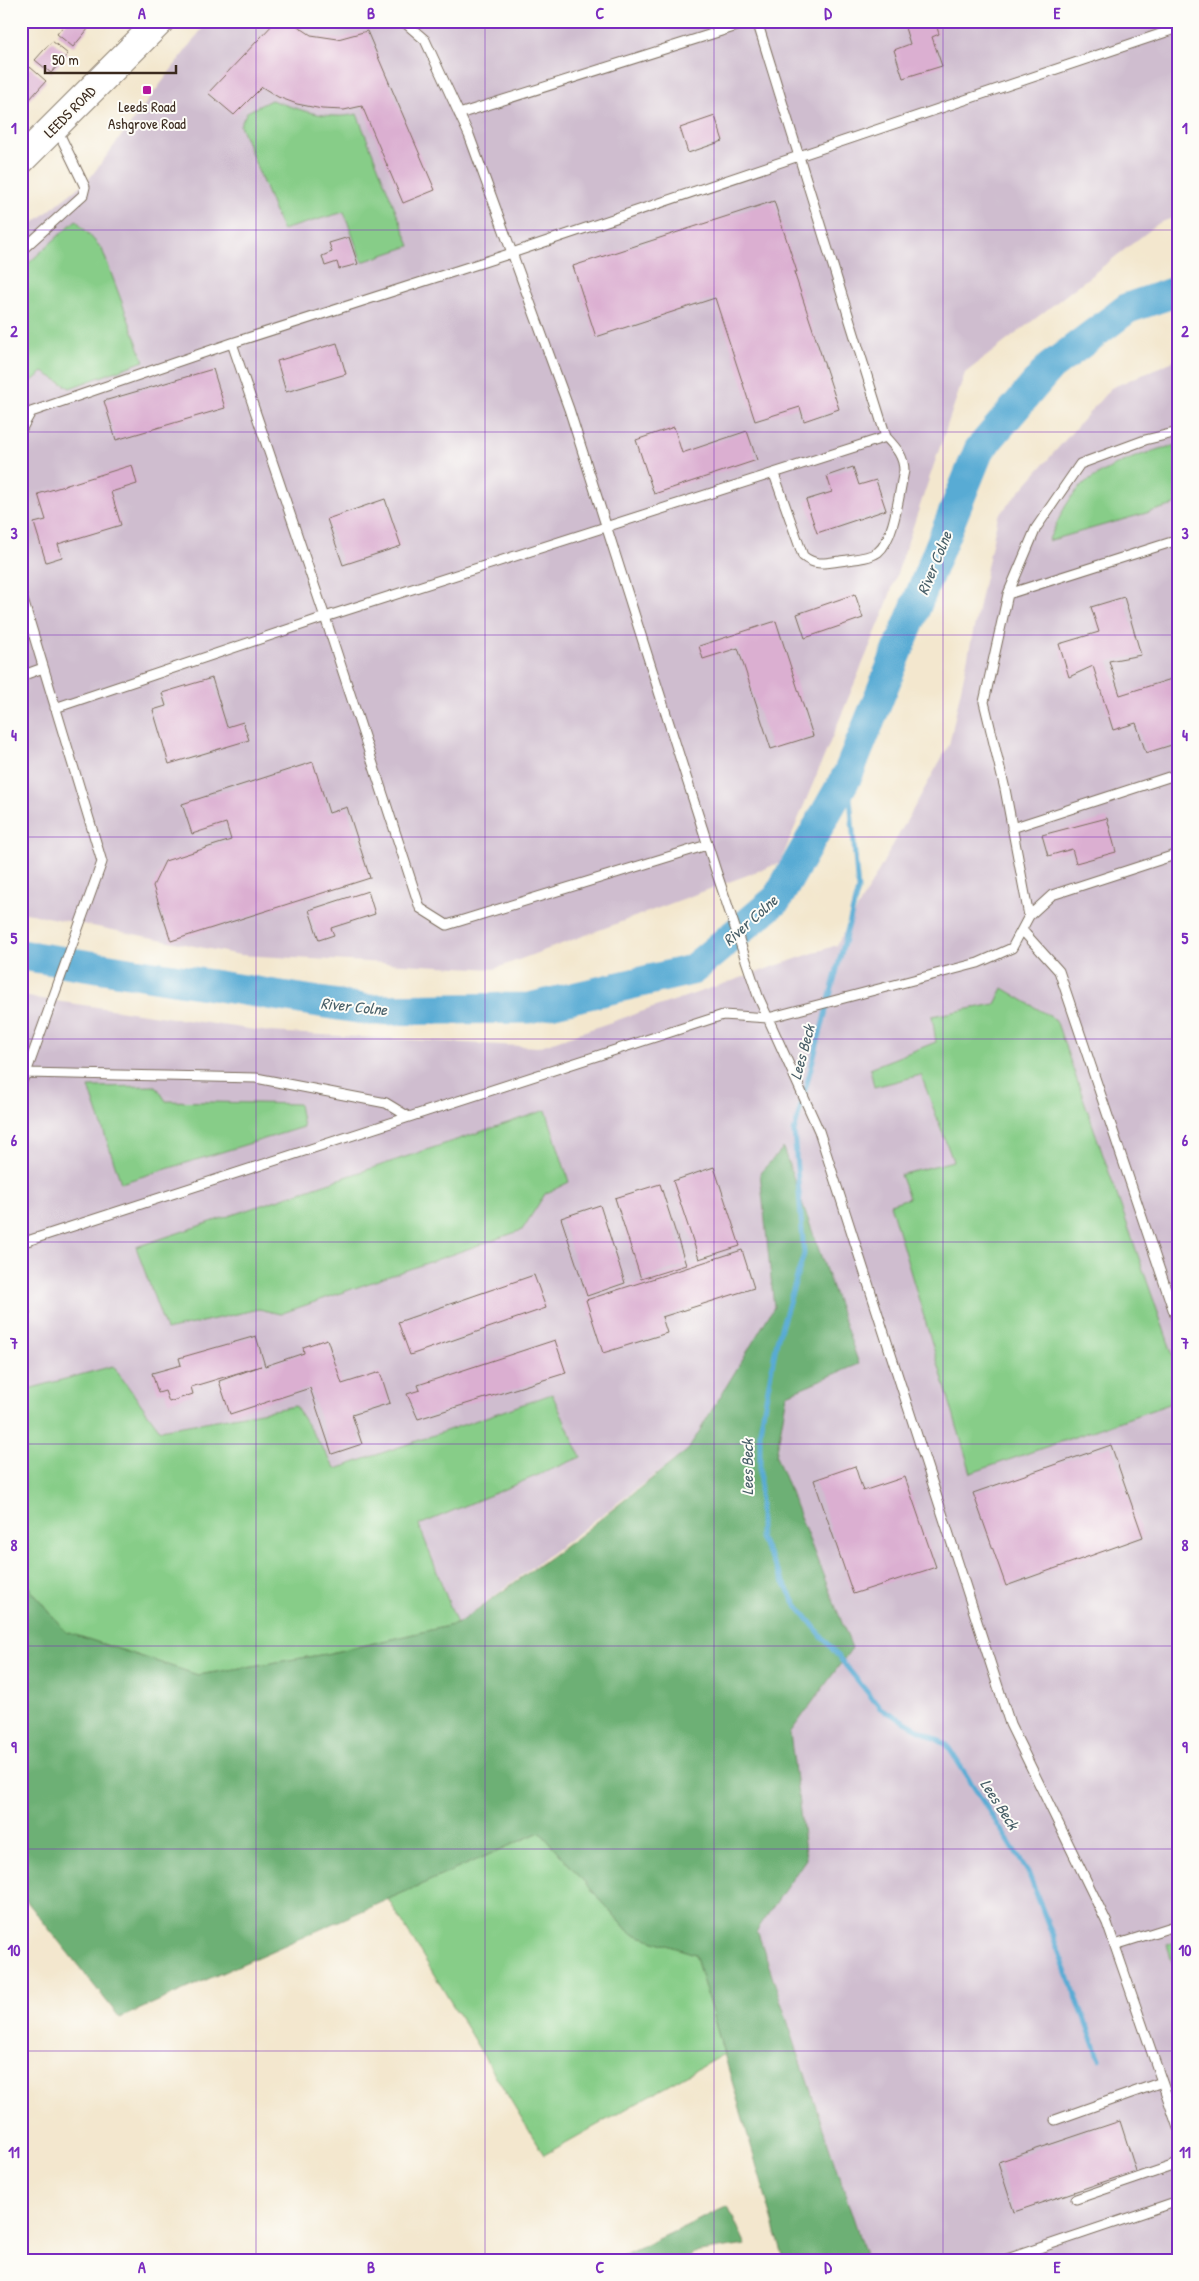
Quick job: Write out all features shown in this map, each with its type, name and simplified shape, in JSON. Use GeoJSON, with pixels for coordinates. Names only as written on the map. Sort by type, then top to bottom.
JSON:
{"type":"FeatureCollection","features":[{"type":"Feature","properties":{"kind":"main road","name":"LEEDS ROAD"},"geometry":{"type":"LineString","coordinates":[[21,160],[160,21]]}},
{"type":"Feature","properties":{"kind":"lane"},"geometry":{"type":"LineString","coordinates":[[404,21],[425,40],[469,135],[569,409],[707,845],[758,996],[819,1131],[1010,1724],[1107,1923],[1178,2128]]}},
{"type":"Feature","properties":{"kind":"lane"},"geometry":{"type":"LineString","coordinates":[[459,114],[728,25],[753,21]]}},
{"type":"Feature","properties":{"kind":"lane"},"geometry":{"type":"LineString","coordinates":[[757,21],[886,437],[901,454],[904,462],[904,471],[888,537],[878,552],[869,556],[821,564],[811,562],[803,556],[774,474]]}},
{"type":"Feature","properties":{"kind":"lane"},"geometry":{"type":"LineString","coordinates":[[21,430],[31,412],[232,343],[512,253],[1178,28]]}},
{"type":"Feature","properties":{"kind":"lane"},"geometry":{"type":"LineString","coordinates":[[21,251],[83,195],[85,187],[56,127]]}},
{"type":"Feature","properties":{"kind":"lane"},"geometry":{"type":"LineString","coordinates":[[232,343],[325,617],[420,908],[447,925],[707,845]]}},
{"type":"Feature","properties":{"kind":"lane"},"geometry":{"type":"LineString","coordinates":[[1029,916],[984,702],[1008,594],[1036,528],[1080,464],[1145,440],[1178,432]]}},
{"type":"Feature","properties":{"kind":"lane"},"geometry":{"type":"LineString","coordinates":[[55,708],[325,617],[886,437]]}},
{"type":"Feature","properties":{"kind":"lane"},"geometry":{"type":"LineString","coordinates":[[1008,594],[1178,540]]}},
{"type":"Feature","properties":{"kind":"lane"},"geometry":{"type":"LineString","coordinates":[[21,593],[102,862],[88,904],[23,1072],[21,1083]]}},
{"type":"Feature","properties":{"kind":"lane"},"geometry":{"type":"LineString","coordinates":[[21,676],[43,668]]}},
{"type":"Feature","properties":{"kind":"lane"},"geometry":{"type":"LineString","coordinates":[[1012,828],[1178,774]]}},
{"type":"Feature","properties":{"kind":"lane"},"geometry":{"type":"LineString","coordinates":[[21,1243],[723,1015],[768,1018],[978,963],[1012,948],[1029,916],[1052,895],[1178,854]]}},
{"type":"Feature","properties":{"kind":"lane"},"geometry":{"type":"LineString","coordinates":[[1022,930],[1059,971],[1178,1324]]}},
{"type":"Feature","properties":{"kind":"lane"},"geometry":{"type":"LineString","coordinates":[[23,1072],[256,1078],[386,1103],[409,1117]]}},
{"type":"Feature","properties":{"kind":"lane"},"geometry":{"type":"LineString","coordinates":[[21,1303],[25,1313]]}},
{"type":"Feature","properties":{"kind":"lane"},"geometry":{"type":"LineString","coordinates":[[1115,1944],[1178,1925]]}},
{"type":"Feature","properties":{"kind":"lane"},"geometry":{"type":"LineString","coordinates":[[1055,2120],[1162,2082]]}},
{"type":"Feature","properties":{"kind":"lane"},"geometry":{"type":"LineString","coordinates":[[1076,2199],[1178,2164]]}},
{"type":"Feature","properties":{"kind":"lane"},"geometry":{"type":"LineString","coordinates":[[1004,2260],[1178,2201]]}},
{"type":"Feature","properties":{"kind":"shaded area"},"geometry":{"type":"Polygon","coordinates":[[[208,21],[1178,21],[1178,216],[1159,223],[965,373],[884,612],[780,863],[494,969],[240,955],[21,912],[21,233],[89,179],[208,21]]]}},
{"type":"Feature","properties":{"kind":"shaded area"},"geometry":{"type":"Polygon","coordinates":[[[1178,359],[1178,2260],[867,2260],[757,1929],[805,1859],[790,1733],[852,1648],[776,1456],[787,1394],[783,1149],[760,1173],[774,1307],[688,1450],[457,1624],[419,1525],[581,1457],[552,1394],[336,1469],[295,1406],[159,1430],[113,1366],[21,1394],[21,996],[269,1032],[538,1047],[837,945],[949,745],[998,516],[1111,388],[1178,359]]]}},
{"type":"Feature","properties":{"kind":"green space"},"geometry":{"type":"Polygon","coordinates":[[[271,100],[324,115],[346,116],[357,114],[410,246],[362,262],[344,212],[282,230],[240,125],[247,112],[271,100]]]}},
{"type":"Feature","properties":{"kind":"green space"},"geometry":{"type":"Polygon","coordinates":[[[76,220],[102,249],[144,361],[70,388],[43,372],[21,390],[21,270],[76,220]]]}},
{"type":"Feature","properties":{"kind":"green space"},"geometry":{"type":"Polygon","coordinates":[[[1178,445],[1178,504],[1048,541],[1066,505],[1083,485],[1122,462],[1152,451],[1178,445]]]}},
{"type":"Feature","properties":{"kind":"green space"},"geometry":{"type":"Polygon","coordinates":[[[1003,988],[1056,1020],[1178,1370],[1178,1401],[971,1473],[890,1204],[909,1198],[900,1175],[953,1161],[921,1075],[874,1087],[870,1068],[936,1042],[932,1016],[995,1004],[1003,988]]]}},
{"type":"Feature","properties":{"kind":"green space"},"geometry":{"type":"Polygon","coordinates":[[[156,1086],[166,1101],[299,1104],[303,1127],[121,1183],[89,1087],[156,1086]]]}},
{"type":"Feature","properties":{"kind":"green space"},"geometry":{"type":"Polygon","coordinates":[[[546,1110],[569,1182],[545,1194],[522,1230],[280,1314],[259,1309],[166,1330],[136,1247],[546,1110]]]}},
{"type":"Feature","properties":{"kind":"green space"},"geometry":{"type":"Polygon","coordinates":[[[783,1148],[859,1364],[787,1394],[776,1456],[852,1648],[790,1733],[806,1859],[757,1930],[867,2260],[784,2260],[695,1954],[630,1933],[540,1832],[120,2018],[21,1894],[21,1578],[66,1632],[198,1675],[326,1654],[457,1624],[575,1539],[688,1450],[774,1307],[760,1173],[783,1148]]]}},
{"type":"Feature","properties":{"kind":"green space"},"geometry":{"type":"Polygon","coordinates":[[[113,1366],[160,1430],[295,1406],[336,1469],[552,1394],[581,1457],[419,1525],[457,1624],[326,1654],[198,1675],[66,1632],[21,1578],[21,1391],[113,1366]]]}},
{"type":"Feature","properties":{"kind":"green space"},"geometry":{"type":"Polygon","coordinates":[[[540,1832],[630,1933],[695,1954],[724,2054],[544,2155],[388,1899],[540,1832]]]}},
{"type":"Feature","properties":{"kind":"green space"},"geometry":{"type":"Polygon","coordinates":[[[1178,1942],[1178,1979],[1167,1945],[1178,1942]]]}},
{"type":"Feature","properties":{"kind":"green space"},"geometry":{"type":"Polygon","coordinates":[[[728,2206],[746,2245],[693,2253],[688,2260],[614,2260],[728,2206]]]}},
{"type":"Feature","properties":{"kind":"building"},"geometry":{"type":"Polygon","coordinates":[[[67,21],[81,21],[89,28],[73,47],[57,34],[67,21]]]}},
{"type":"Feature","properties":{"kind":"building"},"geometry":{"type":"Polygon","coordinates":[[[276,21],[290,21],[311,35],[338,39],[367,31],[435,190],[403,203],[362,106],[344,110],[322,109],[297,104],[278,97],[262,87],[234,115],[208,93],[276,21]]]}},
{"type":"Feature","properties":{"kind":"building"},"geometry":{"type":"Polygon","coordinates":[[[903,21],[935,21],[939,34],[932,37],[942,66],[903,78],[894,50],[910,44],[903,21]]]}},
{"type":"Feature","properties":{"kind":"building"},"geometry":{"type":"Polygon","coordinates":[[[52,41],[68,54],[51,73],[35,60],[52,41]]]}},
{"type":"Feature","properties":{"kind":"building"},"geometry":{"type":"Polygon","coordinates":[[[30,67],[46,81],[29,100],[21,93],[21,77],[30,67]]]}},
{"type":"Feature","properties":{"kind":"building"},"geometry":{"type":"Polygon","coordinates":[[[715,116],[723,141],[688,153],[680,128],[715,116]]]}},
{"type":"Feature","properties":{"kind":"building"},"geometry":{"type":"Polygon","coordinates":[[[774,201],[797,272],[794,272],[839,409],[804,421],[800,407],[755,421],[715,298],[596,337],[573,266],[774,201]]]}},
{"type":"Feature","properties":{"kind":"building"},"geometry":{"type":"Polygon","coordinates":[[[349,237],[358,264],[339,269],[337,262],[325,266],[322,256],[332,252],[329,243],[349,237]]]}},
{"type":"Feature","properties":{"kind":"building"},"geometry":{"type":"Polygon","coordinates":[[[337,343],[346,374],[286,392],[277,361],[337,343]]]}},
{"type":"Feature","properties":{"kind":"building"},"geometry":{"type":"Polygon","coordinates":[[[213,369],[225,408],[116,440],[104,401],[213,369]]]}},
{"type":"Feature","properties":{"kind":"building"},"geometry":{"type":"Polygon","coordinates":[[[674,427],[682,453],[747,431],[757,460],[654,494],[636,440],[674,427]]]}},
{"type":"Feature","properties":{"kind":"building"},"geometry":{"type":"Polygon","coordinates":[[[132,465],[137,484],[111,492],[121,525],[58,544],[62,557],[46,562],[34,523],[46,520],[38,494],[132,465]]]}},
{"type":"Feature","properties":{"kind":"building"},"geometry":{"type":"Polygon","coordinates":[[[853,467],[859,485],[876,480],[886,510],[817,533],[806,500],[832,492],[827,476],[853,467]]]}},
{"type":"Feature","properties":{"kind":"building"},"geometry":{"type":"Polygon","coordinates":[[[385,499],[401,546],[343,565],[327,519],[385,499]]]}},
{"type":"Feature","properties":{"kind":"building"},"geometry":{"type":"Polygon","coordinates":[[[855,594],[863,618],[805,638],[797,614],[855,594]]]}},
{"type":"Feature","properties":{"kind":"building"},"geometry":{"type":"Polygon","coordinates":[[[1124,597],[1141,655],[1109,661],[1120,695],[1178,677],[1178,743],[1146,753],[1136,723],[1113,730],[1093,666],[1069,677],[1059,644],[1099,632],[1091,607],[1124,597]]]}},
{"type":"Feature","properties":{"kind":"building"},"geometry":{"type":"Polygon","coordinates":[[[776,621],[813,736],[771,749],[738,648],[703,659],[699,646],[776,621]]]}},
{"type":"Feature","properties":{"kind":"building"},"geometry":{"type":"Polygon","coordinates":[[[212,678],[227,727],[243,722],[249,740],[169,764],[153,710],[166,706],[162,693],[212,678]]]}},
{"type":"Feature","properties":{"kind":"building"},"geometry":{"type":"Polygon","coordinates":[[[313,762],[329,813],[347,807],[370,878],[171,941],[153,886],[165,861],[231,840],[226,823],[192,834],[182,804],[313,762]]]}},
{"type":"Feature","properties":{"kind":"building"},"geometry":{"type":"Polygon","coordinates":[[[1107,818],[1116,852],[1076,863],[1072,849],[1048,856],[1042,835],[1107,818]]]}},
{"type":"Feature","properties":{"kind":"building"},"geometry":{"type":"Polygon","coordinates":[[[368,891],[375,914],[331,928],[334,935],[319,940],[309,910],[368,891]]]}},
{"type":"Feature","properties":{"kind":"building"},"geometry":{"type":"Polygon","coordinates":[[[714,1167],[740,1246],[699,1259],[673,1181],[714,1167]]]}},
{"type":"Feature","properties":{"kind":"building"},"geometry":{"type":"Polygon","coordinates":[[[660,1184],[686,1265],[641,1279],[615,1198],[660,1184]]]}},
{"type":"Feature","properties":{"kind":"building"},"geometry":{"type":"Polygon","coordinates":[[[600,1205],[625,1283],[587,1296],[561,1218],[600,1205]]]}},
{"type":"Feature","properties":{"kind":"building"},"geometry":{"type":"Polygon","coordinates":[[[742,1250],[754,1288],[662,1317],[667,1333],[603,1353],[586,1300],[742,1250]]]}},
{"type":"Feature","properties":{"kind":"building"},"geometry":{"type":"Polygon","coordinates":[[[534,1275],[546,1308],[410,1355],[398,1322],[534,1275]]]}},
{"type":"Feature","properties":{"kind":"building"},"geometry":{"type":"Polygon","coordinates":[[[256,1336],[265,1366],[304,1353],[303,1347],[327,1339],[342,1384],[380,1372],[390,1403],[352,1415],[362,1444],[332,1454],[310,1388],[230,1414],[219,1381],[261,1366],[191,1387],[193,1394],[169,1402],[165,1391],[158,1393],[152,1373],[181,1365],[179,1358],[256,1336]]]}},
{"type":"Feature","properties":{"kind":"building"},"geometry":{"type":"Polygon","coordinates":[[[555,1340],[566,1373],[418,1419],[407,1394],[420,1390],[418,1385],[555,1340]]]}},
{"type":"Feature","properties":{"kind":"building"},"geometry":{"type":"Polygon","coordinates":[[[1111,1445],[1143,1537],[1006,1586],[973,1493],[1111,1445]]]}},
{"type":"Feature","properties":{"kind":"building"},"geometry":{"type":"Polygon","coordinates":[[[855,1466],[863,1491],[905,1477],[936,1567],[853,1594],[814,1480],[855,1466]]]}},
{"type":"Feature","properties":{"kind":"building"},"geometry":{"type":"Polygon","coordinates":[[[1120,2121],[1136,2171],[1014,2212],[998,2162],[1120,2121]]]}},
{"type":"Feature","properties":{"kind":"waterway","name":"River Colne"},"geometry":{"type":"LineString","coordinates":[[21,955],[370,1010],[529,1008],[692,970],[777,899],[848,774],[979,450],[1050,367],[1128,308],[1178,291]]}},
{"type":"Feature","properties":{"kind":"waterway","name":"Lees Beck"},"geometry":{"type":"LineString","coordinates":[[848,774],[858,890],[794,1132],[804,1254],[777,1341],[760,1430],[760,1538],[795,1603],[880,1708],[947,1745],[1028,1872],[1100,2059]]}},
{"type":"Feature","properties":{"kind":"place","name":"Leeds Road Ashgrove Road"},"geometry":{"type":"Point","coordinates":[147,90]}}]}
